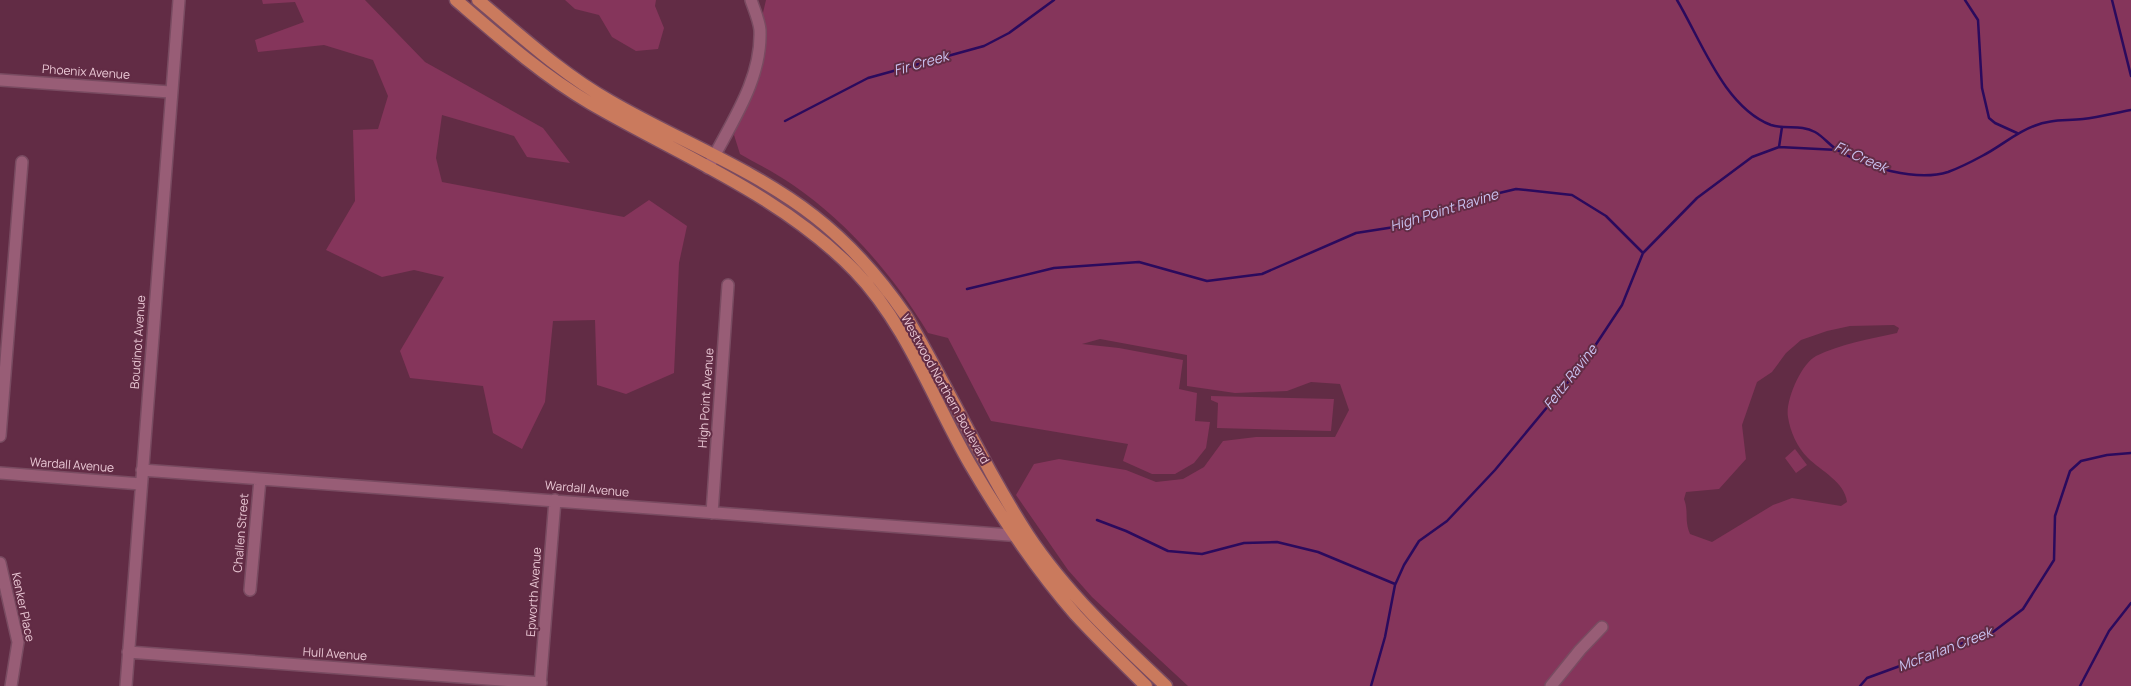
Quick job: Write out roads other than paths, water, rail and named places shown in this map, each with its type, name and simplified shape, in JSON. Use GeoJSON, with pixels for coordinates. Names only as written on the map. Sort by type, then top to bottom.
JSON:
{"type":"FeatureCollection","features":[{"type":"Feature","properties":{"kind":"main road","name":"Westwood Northern Boulevard"},"geometry":{"type":"LineString","coordinates":[[456,0],[557,82],[589,103],[764,198],[796,220],[856,273],[902,336],[968,461],[1014,536],[1076,615],[1146,686]]}},
{"type":"Feature","properties":{"kind":"main road","name":"Westwood Northern Boulevard"},"geometry":{"type":"LineString","coordinates":[[478,0],[569,74],[588,87],[609,101],[754,177],[814,216],[855,252],[892,294],[920,340],[984,462],[1029,536],[1083,604],[1166,686]]}},
{"type":"Feature","properties":{"kind":"street","name":"Boudinot Avenue"},"geometry":{"type":"LineString","coordinates":[[126,686],[178,0]]}},
{"type":"Feature","properties":{"kind":"street"},"geometry":{"type":"LineString","coordinates":[[708,168],[740,108],[759,58],[760,28],[751,0]]}},
{"type":"Feature","properties":{"kind":"street","name":"Phoenix Avenue"},"geometry":{"type":"LineString","coordinates":[[0,80],[170,92]]}},
{"type":"Feature","properties":{"kind":"street"},"geometry":{"type":"LineString","coordinates":[[0,436],[22,162]]}},
{"type":"Feature","properties":{"kind":"street","name":"High Point Avenue"},"geometry":{"type":"LineString","coordinates":[[712,513],[728,285]]}},
{"type":"Feature","properties":{"kind":"street","name":"Wardall Avenue"},"geometry":{"type":"LineString","coordinates":[[142,470],[1029,536]]}},
{"type":"Feature","properties":{"kind":"street","name":"Wardall Avenue"},"geometry":{"type":"LineString","coordinates":[[0,473],[141,484]]}},
{"type":"Feature","properties":{"kind":"street","name":"Challen Street"},"geometry":{"type":"LineString","coordinates":[[250,590],[260,479]]}},
{"type":"Feature","properties":{"kind":"street","name":"Epworth Avenue"},"geometry":{"type":"LineString","coordinates":[[540,685],[555,500]]}},
{"type":"Feature","properties":{"kind":"street","name":"Kenker Place"},"geometry":{"type":"LineString","coordinates":[[0,563],[18,642],[12,686]]}},
{"type":"Feature","properties":{"kind":"street"},"geometry":{"type":"LineString","coordinates":[[1551,686],[1580,650],[1602,627]]}},
{"type":"Feature","properties":{"kind":"street","name":"Hull Avenue"},"geometry":{"type":"LineString","coordinates":[[128,652],[540,685]]}},
{"type":"Feature","properties":{"kind":"waterway","name":"Fir Creek"},"geometry":{"type":"LineString","coordinates":[[785,121],[868,78],[984,46],[1009,33],[1054,0]]}},
{"type":"Feature","properties":{"kind":"waterway","name":"Fir Creek"},"geometry":{"type":"LineString","coordinates":[[1677,0],[1715,71],[1740,104],[1754,116],[1771,125],[1809,130],[1818,134],[1836,149],[1850,157],[1892,171],[1921,175],[1935,175],[1948,172],[1989,152],[2020,132],[2040,124],[2052,121],[2077,120],[2131,110]]}},
{"type":"Feature","properties":{"kind":"waterway"},"geometry":{"type":"LineString","coordinates":[[1965,0],[1978,20],[1982,88],[1989,118],[1995,123],[2017,133]]}},
{"type":"Feature","properties":{"kind":"waterway"},"geometry":{"type":"LineString","coordinates":[[2112,0],[2131,76]]}},
{"type":"Feature","properties":{"kind":"waterway"},"geometry":{"type":"LineString","coordinates":[[1779,147],[1782,127]]}},
{"type":"Feature","properties":{"kind":"waterway","name":"Feltz Ravine"},"geometry":{"type":"LineString","coordinates":[[1371,686],[1385,637],[1395,585],[1404,565],[1419,541],[1447,521],[1495,470],[1583,364],[1622,305],[1643,253],[1697,198],[1752,157],[1779,147],[1838,150]]}},
{"type":"Feature","properties":{"kind":"waterway","name":"High Point Ravine"},"geometry":{"type":"LineString","coordinates":[[967,289],[1054,268],[1139,262],[1207,281],[1262,274],[1356,233],[1401,226],[1470,200],[1516,189],[1572,195],[1606,216],[1643,253]]}},
{"type":"Feature","properties":{"kind":"waterway","name":"McFarlan Creek"},"geometry":{"type":"LineString","coordinates":[[1860,686],[1867,678],[1993,632],[2023,609],[2054,560],[2055,516],[2070,471],[2081,461],[2107,455],[2131,453]]}},
{"type":"Feature","properties":{"kind":"waterway"},"geometry":{"type":"LineString","coordinates":[[1097,520],[1126,531],[1168,551],[1202,554],[1244,543],[1277,542],[1318,552],[1395,584]]}},
{"type":"Feature","properties":{"kind":"waterway"},"geometry":{"type":"LineString","coordinates":[[2080,686],[2109,631],[2131,603]]}}]}
